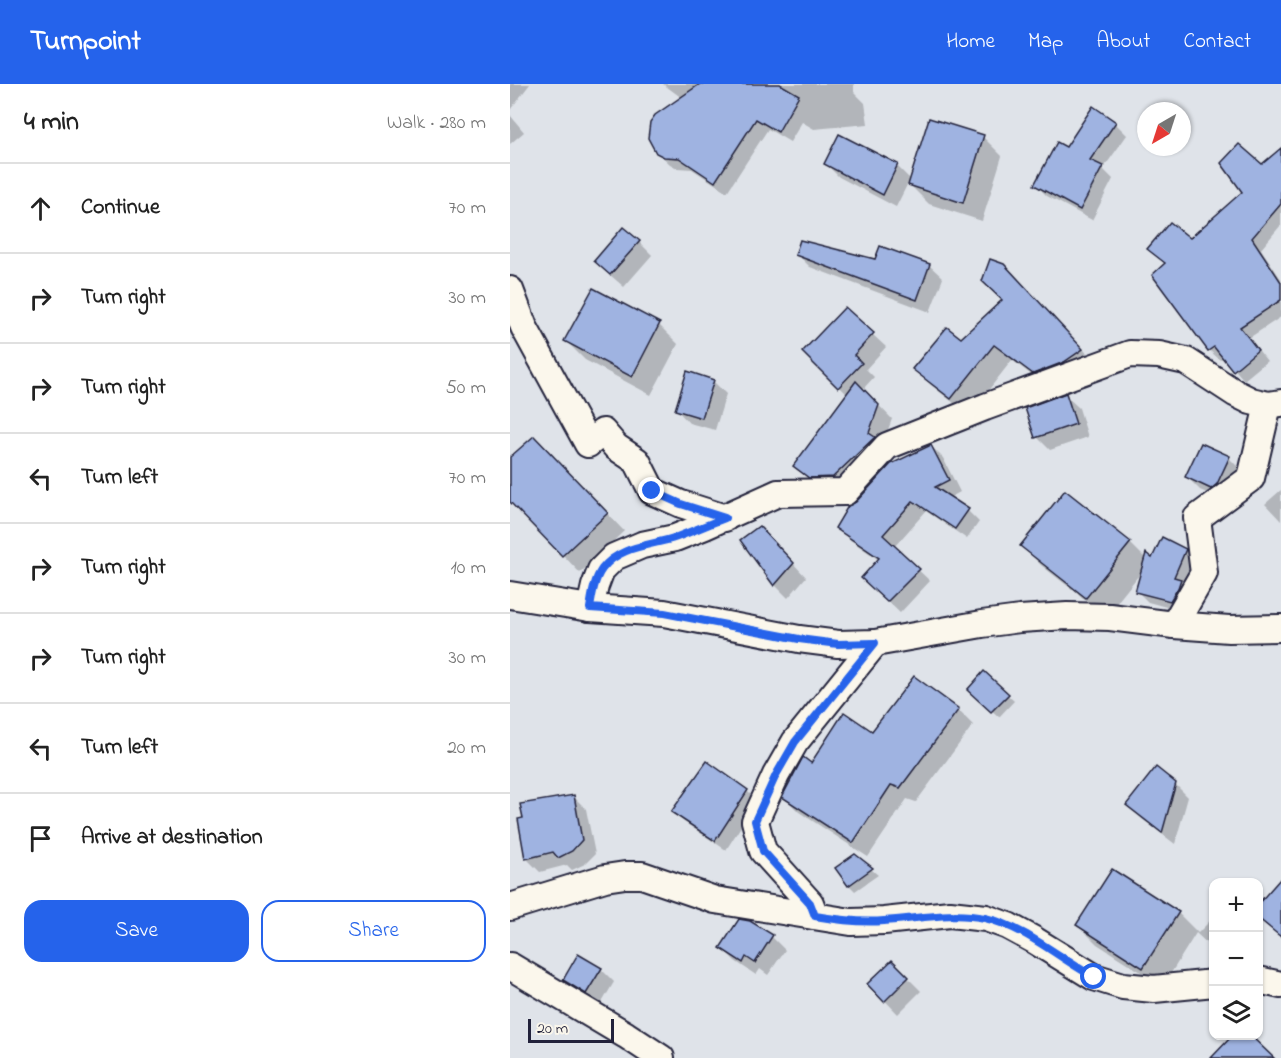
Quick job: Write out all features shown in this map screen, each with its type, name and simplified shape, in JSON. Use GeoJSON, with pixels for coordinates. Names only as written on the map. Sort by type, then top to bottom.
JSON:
{"type":"FeatureCollection","features":[{"type":"Feature","properties":{"kind":"street"},"geometry":{"type":"LineString","coordinates":[[510,291],[524,327],[588,444],[603,432],[616,447],[637,460],[652,491],[681,504],[725,518]]}},
{"type":"Feature","properties":{"kind":"street"},"geometry":{"type":"LineString","coordinates":[[590,608],[601,570],[614,557],[642,545],[675,538],[778,493],[845,492],[887,446],[1130,354],[1159,355],[1186,361],[1234,393],[1251,401],[1274,404],[1251,478],[1197,518],[1204,573],[1174,625]]}},
{"type":"Feature","properties":{"kind":"street"},"geometry":{"type":"LineString","coordinates":[[510,595],[590,608],[664,613],[838,644],[875,643],[1001,621],[1067,616],[1110,617],[1229,629],[1281,628]]}},
{"type":"Feature","properties":{"kind":"street"},"geometry":{"type":"LineString","coordinates":[[815,916],[810,903],[763,851],[755,821],[776,775],[795,742],[875,643]]}},
{"type":"Feature","properties":{"kind":"street"},"geometry":{"type":"LineString","coordinates":[[510,907],[604,878],[642,875],[715,900],[851,922],[950,914],[986,918],[1008,926],[1034,940],[1094,977],[1123,986],[1154,989],[1209,984]]}},
{"type":"Feature","properties":{"kind":"street"},"geometry":{"type":"LineString","coordinates":[[510,966],[661,1058]]}},
{"type":"Feature","properties":{"kind":"street"},"geometry":{"type":"LineString","coordinates":[[1263,981],[1281,985]]}},
{"type":"Feature","properties":{"kind":"building"},"geometry":{"type":"Polygon","coordinates":[[[700,84],[780,84],[799,95],[778,132],[756,119],[715,182],[679,158],[664,157],[656,153],[648,138],[650,122],[655,115],[700,84]]]}},
{"type":"Feature","properties":{"kind":"building"},"geometry":{"type":"Polygon","coordinates":[[[1093,106],[1116,122],[1090,160],[1103,166],[1080,210],[1034,185],[1057,142],[1066,147],[1093,106]]]}},
{"type":"Feature","properties":{"kind":"building"},"geometry":{"type":"Polygon","coordinates":[[[929,118],[984,135],[963,203],[908,185],[929,118]]]}},
{"type":"Feature","properties":{"kind":"building"},"geometry":{"type":"Polygon","coordinates":[[[839,134],[898,164],[883,195],[824,164],[839,134]]]}},
{"type":"Feature","properties":{"kind":"building"},"geometry":{"type":"Polygon","coordinates":[[[1239,144],[1262,164],[1281,148],[1281,204],[1252,238],[1281,282],[1281,300],[1240,327],[1258,350],[1233,371],[1214,347],[1208,351],[1152,275],[1165,263],[1147,249],[1170,222],[1190,238],[1242,192],[1221,163],[1239,144]]]}},
{"type":"Feature","properties":{"kind":"building"},"geometry":{"type":"Polygon","coordinates":[[[623,227],[640,241],[610,275],[594,261],[623,227]]]}},
{"type":"Feature","properties":{"kind":"building"},"geometry":{"type":"Polygon","coordinates":[[[800,240],[875,259],[880,246],[930,264],[917,300],[795,255],[800,240]]]}},
{"type":"Feature","properties":{"kind":"building"},"geometry":{"type":"Polygon","coordinates":[[[990,259],[1004,264],[1083,349],[1064,362],[1033,374],[994,345],[951,399],[912,369],[947,327],[961,338],[1002,300],[982,281],[990,259]]]}},
{"type":"Feature","properties":{"kind":"building"},"geometry":{"type":"Polygon","coordinates":[[[593,288],[660,323],[632,377],[564,341],[593,288]]]}},
{"type":"Feature","properties":{"kind":"building"},"geometry":{"type":"Polygon","coordinates":[[[845,307],[874,333],[854,355],[862,363],[838,388],[802,352],[845,307]]]}},
{"type":"Feature","properties":{"kind":"building"},"geometry":{"type":"Polygon","coordinates":[[[687,371],[714,380],[702,418],[675,410],[687,371]]]}},
{"type":"Feature","properties":{"kind":"building"},"geometry":{"type":"Polygon","coordinates":[[[856,381],[879,405],[869,433],[875,437],[833,477],[809,478],[793,466],[856,381]]]}},
{"type":"Feature","properties":{"kind":"building"},"geometry":{"type":"Polygon","coordinates":[[[1066,393],[1076,424],[1035,438],[1025,408],[1066,393]]]}},
{"type":"Feature","properties":{"kind":"building"},"geometry":{"type":"Polygon","coordinates":[[[534,436],[608,513],[562,556],[510,502],[510,457],[534,436]]]}},
{"type":"Feature","properties":{"kind":"building"},"geometry":{"type":"Polygon","coordinates":[[[1201,443],[1230,456],[1217,484],[1211,489],[1185,477],[1201,443]]]}},
{"type":"Feature","properties":{"kind":"building"},"geometry":{"type":"Polygon","coordinates":[[[931,445],[949,480],[935,487],[969,509],[955,529],[913,501],[883,535],[920,569],[887,602],[861,578],[879,558],[835,528],[848,506],[856,502],[891,464],[931,445]]]}},
{"type":"Feature","properties":{"kind":"building"},"geometry":{"type":"Polygon","coordinates":[[[1065,490],[1131,542],[1086,598],[1020,546],[1065,490]]]}},
{"type":"Feature","properties":{"kind":"building"},"geometry":{"type":"Polygon","coordinates":[[[759,526],[794,563],[774,586],[740,540],[759,526]]]}},
{"type":"Feature","properties":{"kind":"building"},"geometry":{"type":"Polygon","coordinates":[[[1162,537],[1186,549],[1174,577],[1181,579],[1170,601],[1135,592],[1146,553],[1152,558],[1162,537]]]}},
{"type":"Feature","properties":{"kind":"building"},"geometry":{"type":"Polygon","coordinates":[[[984,671],[1009,694],[991,712],[967,690],[984,671]]]}},
{"type":"Feature","properties":{"kind":"building"},"geometry":{"type":"Polygon","coordinates":[[[914,676],[959,709],[900,788],[891,785],[853,843],[782,797],[803,757],[811,763],[844,712],[872,731],[914,676]]]}},
{"type":"Feature","properties":{"kind":"building"},"geometry":{"type":"Polygon","coordinates":[[[707,761],[748,790],[715,841],[671,812],[707,761]]]}},
{"type":"Feature","properties":{"kind":"building"},"geometry":{"type":"Polygon","coordinates":[[[1156,767],[1176,783],[1162,833],[1126,805],[1156,767]]]}},
{"type":"Feature","properties":{"kind":"building"},"geometry":{"type":"Polygon","coordinates":[[[574,795],[582,840],[572,851],[558,858],[553,852],[525,859],[518,819],[523,818],[520,804],[574,795]]]}},
{"type":"Feature","properties":{"kind":"building"},"geometry":{"type":"Polygon","coordinates":[[[855,854],[873,868],[848,886],[835,868],[855,854]]]}},
{"type":"Feature","properties":{"kind":"building"},"geometry":{"type":"Polygon","coordinates":[[[1112,869],[1179,912],[1143,968],[1076,925],[1112,869]]]}},
{"type":"Feature","properties":{"kind":"building"},"geometry":{"type":"Polygon","coordinates":[[[1281,878],[1281,937],[1263,922],[1263,898],[1281,878]]]}},
{"type":"Feature","properties":{"kind":"building"},"geometry":{"type":"Polygon","coordinates":[[[739,919],[750,921],[773,935],[755,963],[746,957],[743,963],[720,948],[739,919]]]}},
{"type":"Feature","properties":{"kind":"building"},"geometry":{"type":"Polygon","coordinates":[[[578,954],[602,968],[586,994],[563,980],[578,954]]]}},
{"type":"Feature","properties":{"kind":"building"},"geometry":{"type":"Polygon","coordinates":[[[892,960],[909,977],[884,1002],[867,984],[892,960]]]}},
{"type":"Feature","properties":{"kind":"building"},"geometry":{"type":"Polygon","coordinates":[[[1228,1040],[1255,1040],[1274,1058],[1211,1058],[1228,1040]]]}},
{"type":"Feature","properties":{"kind":"route"},"geometry":{"type":"LineString","coordinates":[[652,491],[681,504],[725,518],[675,538],[642,545],[614,557],[601,570],[590,608],[664,613],[799,639],[838,644],[875,643],[795,742],[776,775],[755,821],[763,851],[810,903],[815,916],[851,922],[950,914],[986,918],[1008,926],[1034,940],[1094,977]]}}]}
